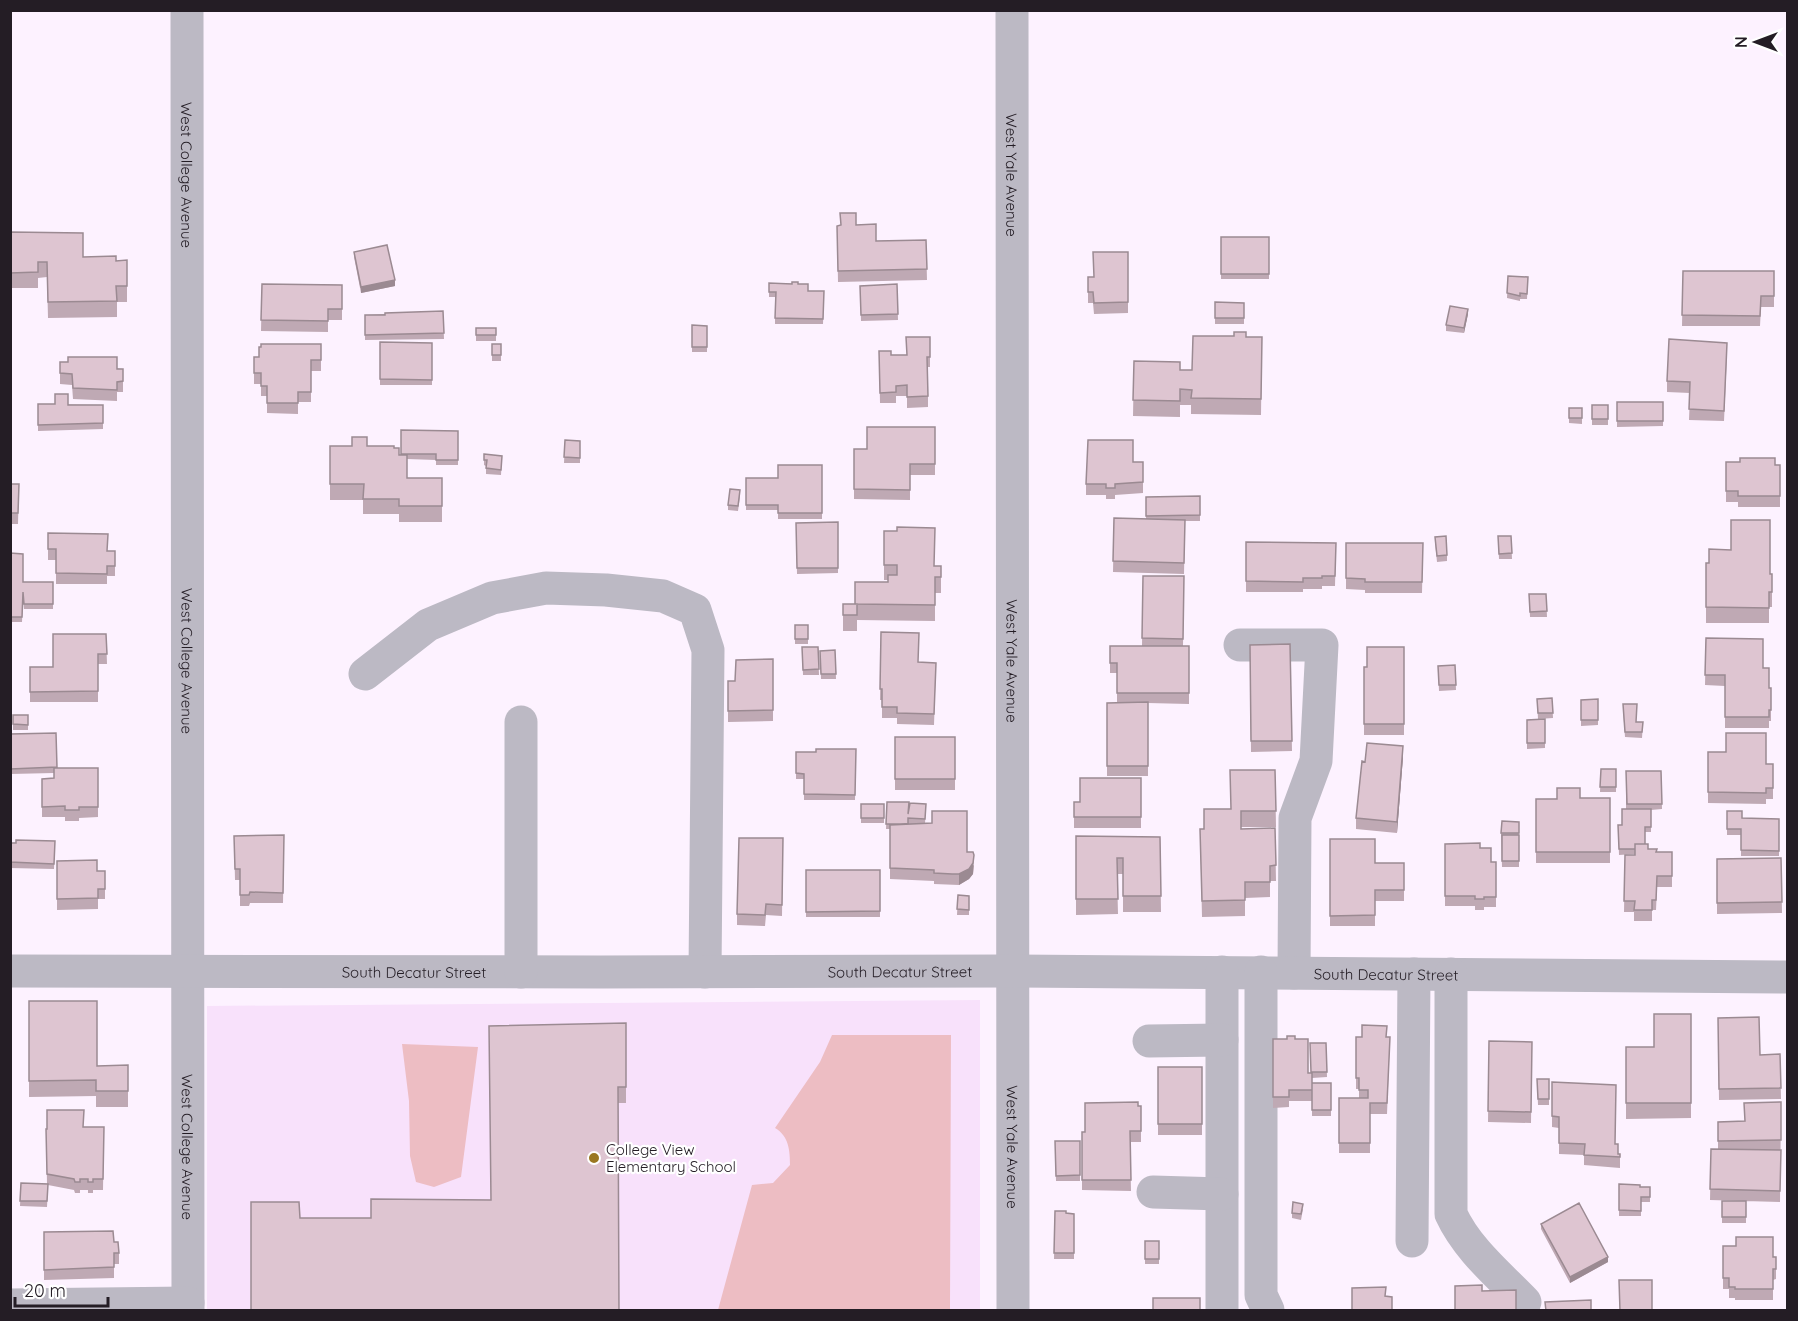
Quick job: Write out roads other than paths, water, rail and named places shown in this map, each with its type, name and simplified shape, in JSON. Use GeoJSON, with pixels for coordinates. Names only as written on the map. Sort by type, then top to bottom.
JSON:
{"type":"FeatureCollection","features":[{"type":"Feature","properties":{"kind":"street","name":"West College Avenue"},"geometry":{"type":"LineString","coordinates":[[187,10],[188,1307]]}},
{"type":"Feature","properties":{"kind":"street","name":"West Yale Avenue"},"geometry":{"type":"LineString","coordinates":[[1012,10],[1013,1311]]}},
{"type":"Feature","properties":{"kind":"street"},"geometry":{"type":"LineString","coordinates":[[365,674],[428,625],[492,598],[546,588],[576,589],[663,596],[695,610],[708,650],[705,972]]}},
{"type":"Feature","properties":{"kind":"street"},"geometry":{"type":"LineString","coordinates":[[1240,645],[1322,645],[1316,761],[1295,818],[1294,973]]}},
{"type":"Feature","properties":{"kind":"street"},"geometry":{"type":"LineString","coordinates":[[521,722],[521,972]]}},
{"type":"Feature","properties":{"kind":"street","name":"South Decatur Street"},"geometry":{"type":"LineString","coordinates":[[10,971],[1013,970],[1788,977]]}},
{"type":"Feature","properties":{"kind":"street"},"geometry":{"type":"LineString","coordinates":[[1222,972],[1222,1311]]}},
{"type":"Feature","properties":{"kind":"street"},"geometry":{"type":"LineString","coordinates":[[1261,972],[1261,1295],[1268,1311]]}},
{"type":"Feature","properties":{"kind":"street"},"geometry":{"type":"LineString","coordinates":[[1412,1241],[1413,974]]}},
{"type":"Feature","properties":{"kind":"street"},"geometry":{"type":"LineString","coordinates":[[1451,974],[1450,1214],[1476,1251],[1525,1302]]}},
{"type":"Feature","properties":{"kind":"street"},"geometry":{"type":"LineString","coordinates":[[1149,1041],[1222,1041]]}},
{"type":"Feature","properties":{"kind":"street"},"geometry":{"type":"LineString","coordinates":[[1153,1192],[1222,1194]]}},
{"type":"Feature","properties":{"kind":"street"},"geometry":{"type":"LineString","coordinates":[[10,1305],[188,1307]]}},
{"type":"Feature","properties":{"kind":"place","name":"College View Elementary School"},"geometry":{"type":"Point","coordinates":[594,1158]}}]}
